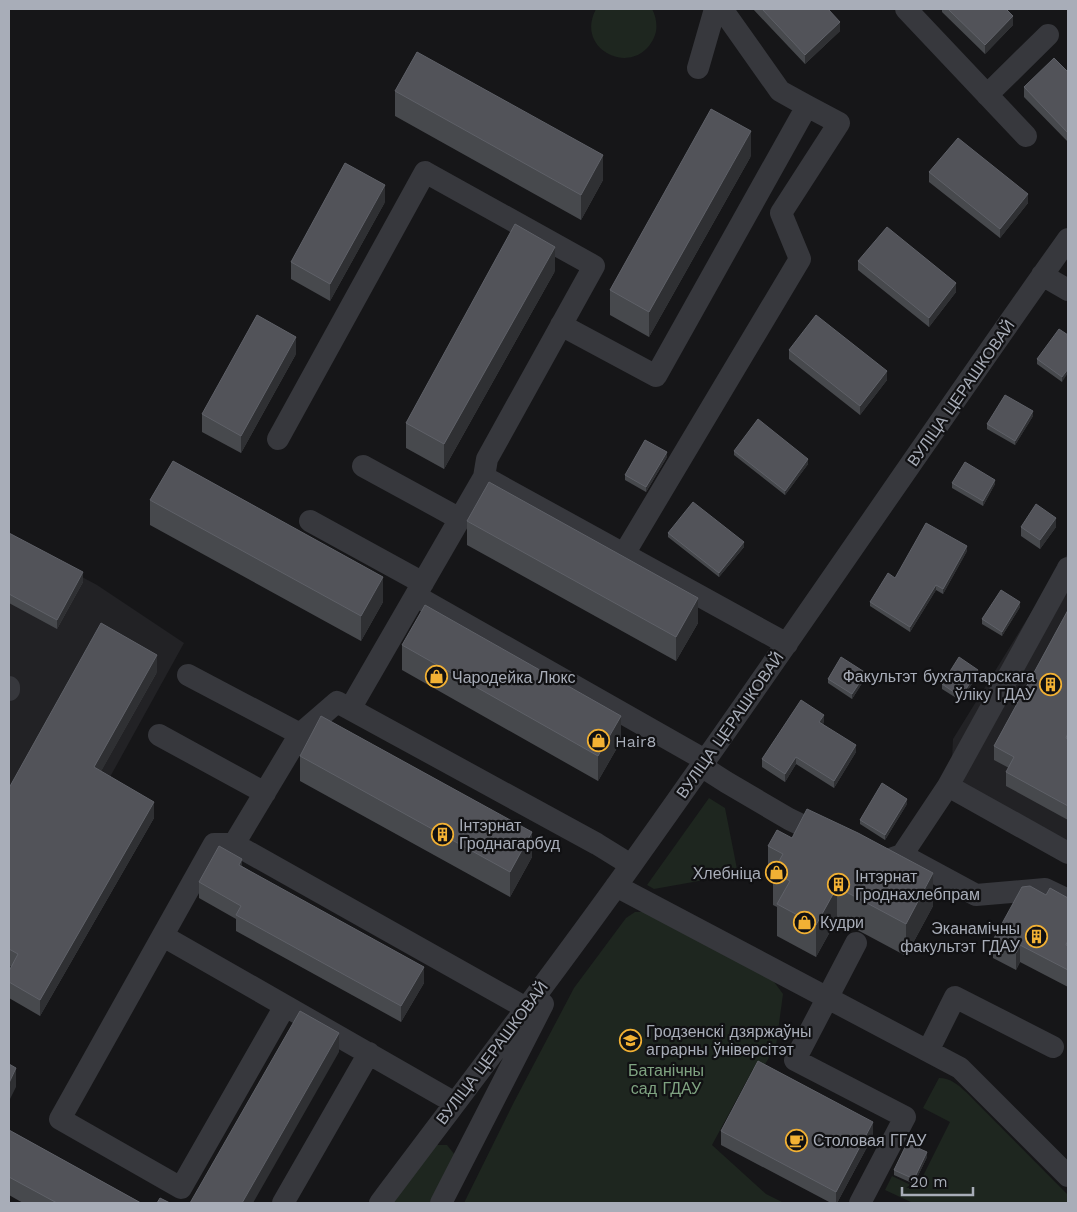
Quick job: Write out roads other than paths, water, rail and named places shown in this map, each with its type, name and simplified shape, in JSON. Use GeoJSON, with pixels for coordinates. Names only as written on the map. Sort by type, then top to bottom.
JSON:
{"type":"FeatureCollection","features":[{"type":"Feature","properties":{"kind":"street"},"geometry":{"type":"LineString","coordinates":[[698,68],[715,9]]}},
{"type":"Feature","properties":{"kind":"street"},"geometry":{"type":"LineString","coordinates":[[624,554],[800,259],[781,213],[839,123],[780,91],[722,9]]}},
{"type":"Feature","properties":{"kind":"street"},"geometry":{"type":"LineString","coordinates":[[906,9],[1026,136]]}},
{"type":"Feature","properties":{"kind":"street"},"geometry":{"type":"LineString","coordinates":[[987,95],[1048,35]]}},
{"type":"Feature","properties":{"kind":"street"},"geometry":{"type":"LineString","coordinates":[[561,325],[656,376],[807,106]]}},
{"type":"Feature","properties":{"kind":"street"},"geometry":{"type":"LineString","coordinates":[[278,440],[425,172],[594,266],[487,459],[484,476],[350,709]]}},
{"type":"Feature","properties":{"kind":"street","name":"ВУЛІЦА ЦЕРАШКОВАЙ"},"geometry":{"type":"LineString","coordinates":[[380,1203],[616,886],[704,763],[1068,239]]}},
{"type":"Feature","properties":{"kind":"street"},"geometry":{"type":"LineString","coordinates":[[1042,275],[1068,290]]}},
{"type":"Feature","properties":{"kind":"street"},"geometry":{"type":"LineString","coordinates":[[363,466],[460,519]]}},
{"type":"Feature","properties":{"kind":"street"},"geometry":{"type":"LineString","coordinates":[[484,476],[787,644]]}},
{"type":"Feature","properties":{"kind":"street"},"geometry":{"type":"LineString","coordinates":[[310,520],[420,590],[704,763],[726,782],[789,819],[882,862],[902,855],[948,786],[1068,568]]}},
{"type":"Feature","properties":{"kind":"street"},"geometry":{"type":"LineString","coordinates":[[188,675],[300,734]]}},
{"type":"Feature","properties":{"kind":"street"},"geometry":{"type":"LineString","coordinates":[[234,844],[300,734],[337,702],[631,865]]}},
{"type":"Feature","properties":{"kind":"street"},"geometry":{"type":"LineString","coordinates":[[158,735],[265,793]]}},
{"type":"Feature","properties":{"kind":"street"},"geometry":{"type":"LineString","coordinates":[[948,786],[1068,853]]}},
{"type":"Feature","properties":{"kind":"street"},"geometry":{"type":"LineString","coordinates":[[285,1006],[181,1188],[60,1119],[214,844],[234,844],[526,1008]]}},
{"type":"Feature","properties":{"kind":"street"},"geometry":{"type":"LineString","coordinates":[[902,855],[976,895],[1046,889],[1068,900]]}},
{"type":"Feature","properties":{"kind":"street"},"geometry":{"type":"LineString","coordinates":[[616,886],[960,1068],[1068,1176]]}},
{"type":"Feature","properties":{"kind":"street"},"geometry":{"type":"LineString","coordinates":[[162,936],[369,1052],[455,1103]]}},
{"type":"Feature","properties":{"kind":"street"},"geometry":{"type":"LineString","coordinates":[[856,943],[795,1060],[905,1117],[860,1203]]}},
{"type":"Feature","properties":{"kind":"street"},"geometry":{"type":"LineString","coordinates":[[441,1203],[571,947]]}},
{"type":"Feature","properties":{"kind":"street"},"geometry":{"type":"LineString","coordinates":[[928,1051],[955,998],[1053,1046]]}},
{"type":"Feature","properties":{"kind":"street"},"geometry":{"type":"LineString","coordinates":[[284,1203],[369,1052]]}},
{"type":"Feature","properties":{"kind":"place","name":"Чародейка Люкс"},"geometry":{"type":"Point","coordinates":[436,677]}},
{"type":"Feature","properties":{"kind":"place","name":"Факультэт бухгалтарскага ўліку ГДАУ"},"geometry":{"type":"Point","coordinates":[1051,685]}},
{"type":"Feature","properties":{"kind":"place","name":"Hair8"},"geometry":{"type":"Point","coordinates":[599,741]}},
{"type":"Feature","properties":{"kind":"place","name":"Інтэрнат Гроднагарбуд"},"geometry":{"type":"Point","coordinates":[443,834]}},
{"type":"Feature","properties":{"kind":"place","name":"Хлебніца"},"geometry":{"type":"Point","coordinates":[777,873]}},
{"type":"Feature","properties":{"kind":"place","name":"Інтэрнат Гроднахлебпрам"},"geometry":{"type":"Point","coordinates":[839,885]}},
{"type":"Feature","properties":{"kind":"place","name":"Кудри"},"geometry":{"type":"Point","coordinates":[804,922]}},
{"type":"Feature","properties":{"kind":"place","name":"Эканамічны факультэт ГДАУ"},"geometry":{"type":"Point","coordinates":[1036,937]}},
{"type":"Feature","properties":{"kind":"place","name":"Гродзенскі дзяржаўны аграрны ўніверсітэт"},"geometry":{"type":"Point","coordinates":[630,1040]}},
{"type":"Feature","properties":{"kind":"place","name":"Столовая ГГАУ"},"geometry":{"type":"Point","coordinates":[797,1140]}},
{"type":"Feature","properties":{"kind":"park label","name":"Батанічны сад ГДАУ"},"geometry":{"type":"Point","coordinates":[666,1079]}}]}
